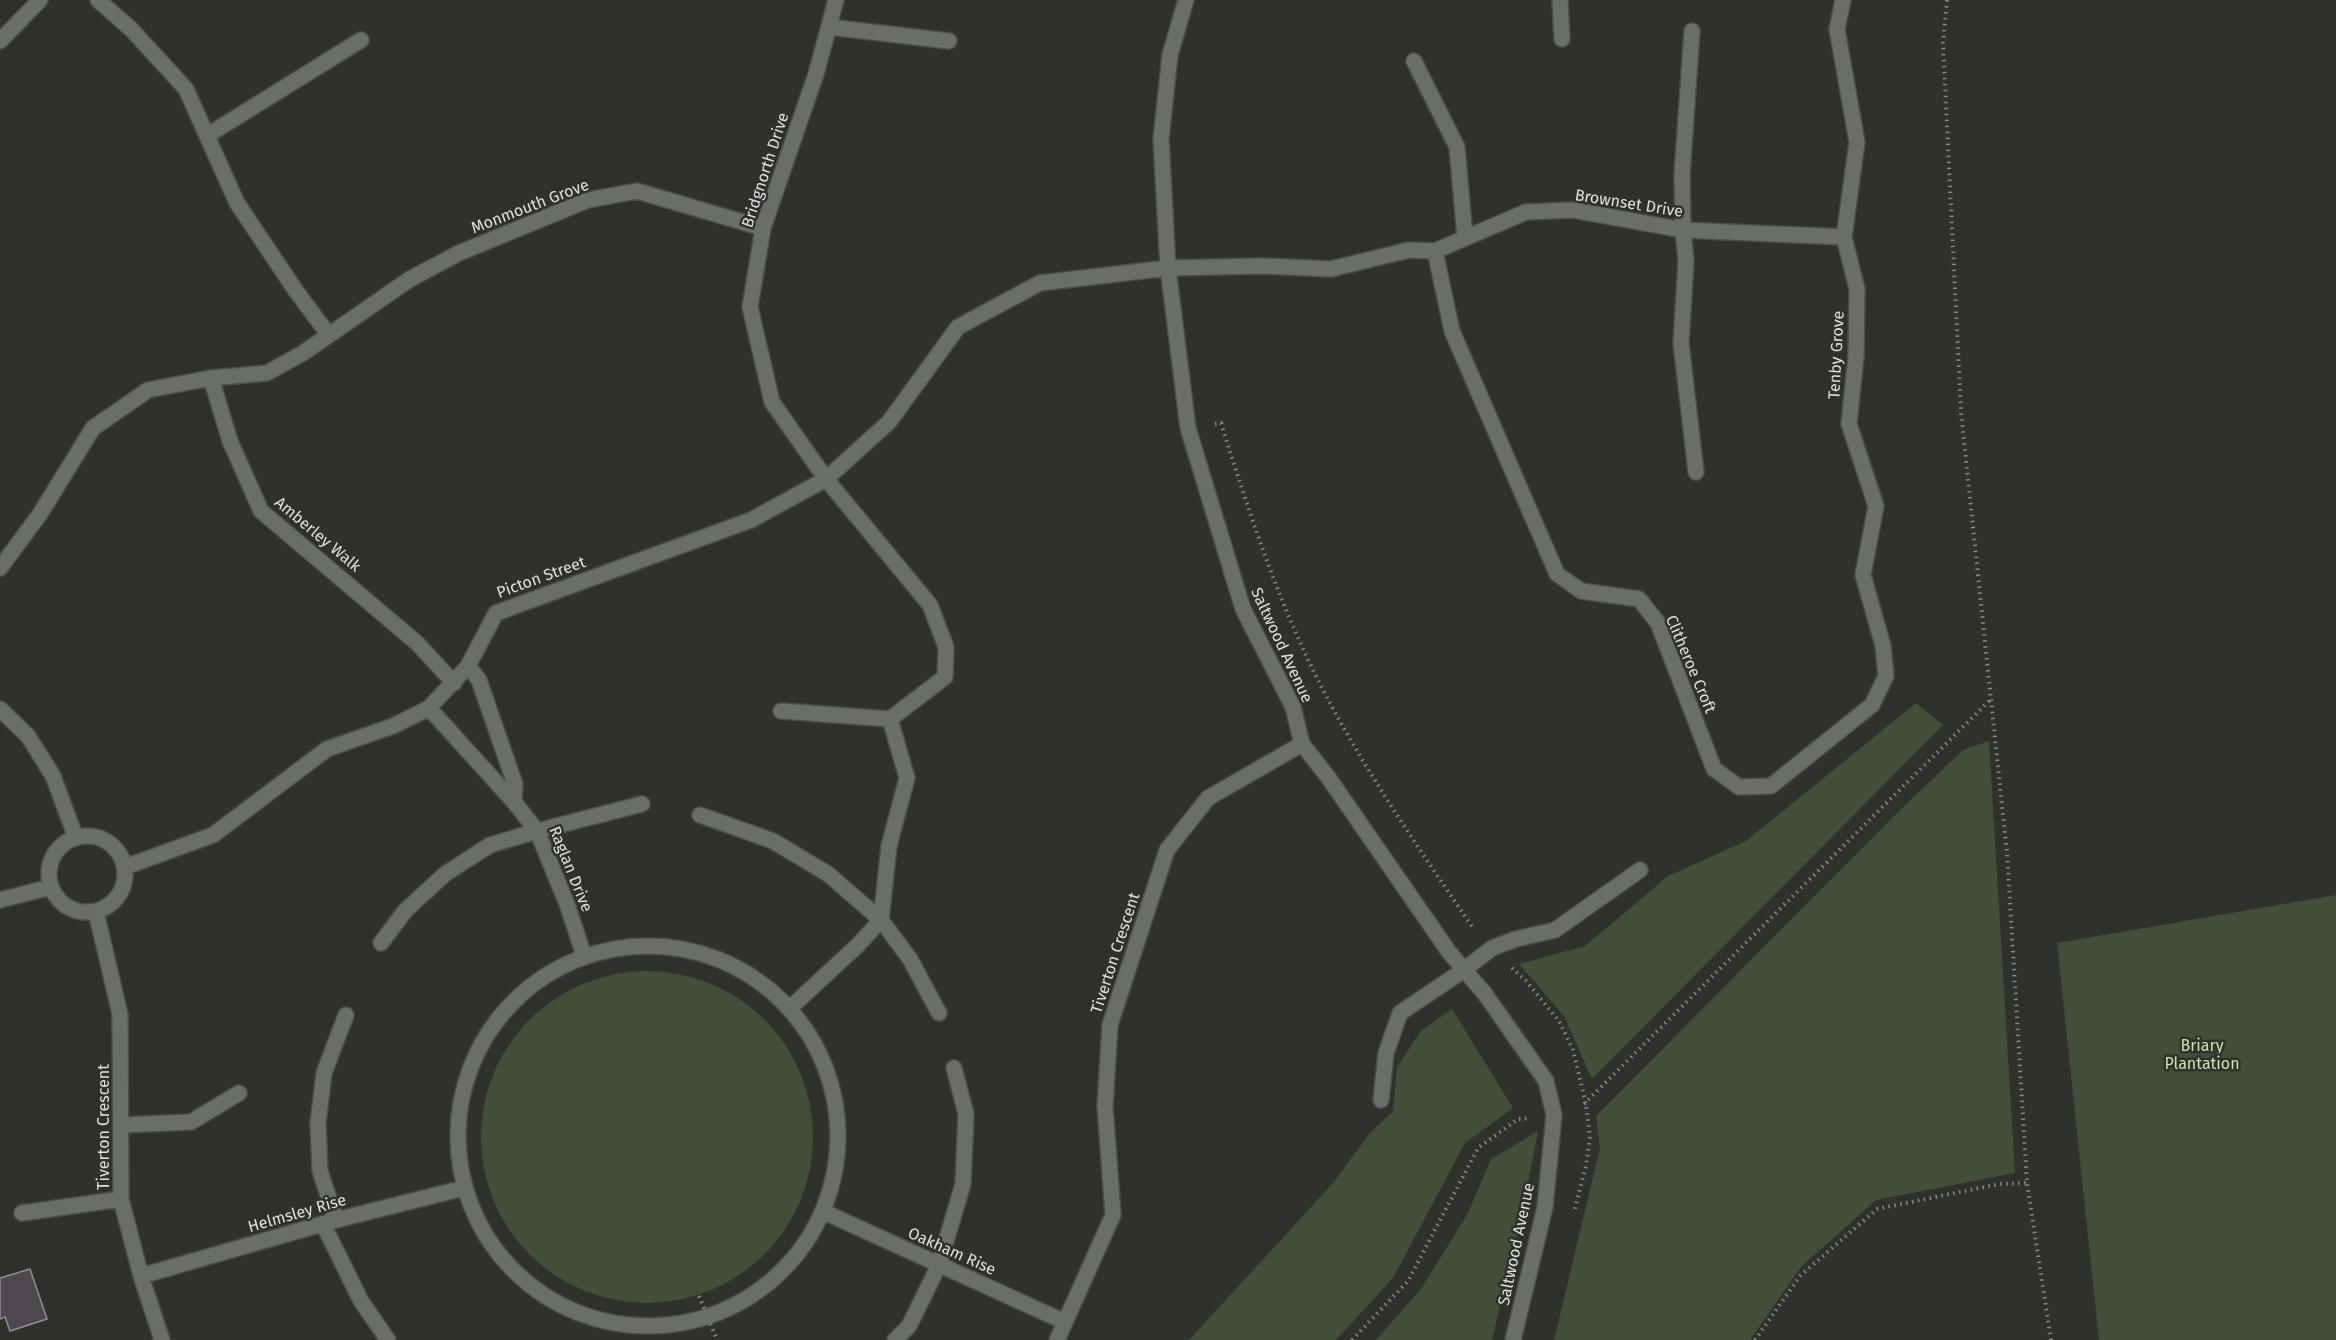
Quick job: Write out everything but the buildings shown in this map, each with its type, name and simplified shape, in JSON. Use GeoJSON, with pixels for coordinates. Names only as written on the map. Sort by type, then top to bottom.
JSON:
{"type":"FeatureCollection","features":[{"type":"Feature","properties":{"kind":"street"},"geometry":{"type":"LineString","coordinates":[[0,41],[40,0]]}},
{"type":"Feature","properties":{"kind":"street"},"geometry":{"type":"LineString","coordinates":[[98,0],[131,29],[186,88],[237,203],[328,334]]}},
{"type":"Feature","properties":{"kind":"street","name":"Bridgnorth Drive"},"geometry":{"type":"LineString","coordinates":[[836,0],[816,75],[763,228],[750,307],[772,402],[826,479],[930,605],[946,647],[945,677],[890,718]]}},
{"type":"Feature","properties":{"kind":"street","name":"Saltwood Avenue"},"geometry":{"type":"LineString","coordinates":[[1186,0],[1170,55],[1161,140],[1168,268],[1188,428],[1242,609],[1293,706],[1302,744],[1546,1081],[1554,1115],[1545,1207],[1513,1340]]}},
{"type":"Feature","properties":{"kind":"street"},"geometry":{"type":"LineString","coordinates":[[1560,0],[1562,39]]}},
{"type":"Feature","properties":{"kind":"street","name":"Tenby Grove"},"geometry":{"type":"LineString","coordinates":[[1843,0],[1837,29],[1857,142],[1844,237],[1857,289],[1856,356],[1849,424],[1876,506],[1863,575],[1883,646],[1886,676],[1872,705]]}},
{"type":"Feature","properties":{"kind":"street"},"geometry":{"type":"LineString","coordinates":[[828,27],[949,41]]}},
{"type":"Feature","properties":{"kind":"street"},"geometry":{"type":"LineString","coordinates":[[1692,31],[1683,175],[1683,230],[1686,261],[1681,343],[1696,472]]}},
{"type":"Feature","properties":{"kind":"street"},"geometry":{"type":"LineString","coordinates":[[208,135],[361,40]]}},
{"type":"Feature","properties":{"kind":"street"},"geometry":{"type":"LineString","coordinates":[[1414,61],[1457,147],[1465,237]]}},
{"type":"Feature","properties":{"kind":"street","name":"Monmouth Grove"},"geometry":{"type":"LineString","coordinates":[[0,568],[40,514],[93,428],[148,390],[211,378],[267,373],[303,353],[410,279],[459,253],[588,200],[637,191],[763,228]]}},
{"type":"Feature","properties":{"kind":"street","name":"Brownset Drive"},"geometry":{"type":"LineString","coordinates":[[1168,268],[1262,266],[1331,269],[1409,250],[1435,251],[1526,212],[1573,210],[1683,230],[1844,237]]}},
{"type":"Feature","properties":{"kind":"street","name":"Clitheroe Croft"},"geometry":{"type":"LineString","coordinates":[[1435,251],[1452,331],[1557,574],[1581,591],[1639,599],[1658,624],[1714,770],[1739,788],[1771,786],[1872,705]]}},
{"type":"Feature","properties":{"kind":"street","name":"Picton Street"},"geometry":{"type":"LineString","coordinates":[[125,867],[213,835],[327,749],[393,726],[429,708],[468,666],[496,613],[751,520],[826,479],[889,422],[958,327],[1040,283],[1168,268]]}},
{"type":"Feature","properties":{"kind":"street","name":"Amberley Walk"},"geometry":{"type":"LineString","coordinates":[[211,378],[230,441],[261,511],[417,643],[454,683]]}},
{"type":"Feature","properties":{"kind":"street"},"geometry":{"type":"LineString","coordinates":[[468,666],[479,680],[515,784],[514,801]]}},
{"type":"Feature","properties":{"kind":"street","name":"Raglan Drive"},"geometry":{"type":"LineString","coordinates":[[429,708],[514,801],[537,831],[567,904],[584,956]]}},
{"type":"Feature","properties":{"kind":"street"},"geometry":{"type":"LineString","coordinates":[[0,709],[28,736],[53,776],[76,838]]}},
{"type":"Feature","properties":{"kind":"street"},"geometry":{"type":"LineString","coordinates":[[781,711],[890,718],[908,778],[889,846],[881,920],[858,945],[790,1008]]}},
{"type":"Feature","properties":{"kind":"street","name":"Tiverton Crescent"},"geometry":{"type":"LineString","coordinates":[[1057,1340],[1113,1215],[1105,1106],[1110,1025],[1167,850],[1208,798],[1302,744]]}},
{"type":"Feature","properties":{"kind":"street"},"geometry":{"type":"LineString","coordinates":[[381,943],[405,911],[445,874],[490,845],[642,804]]}},
{"type":"Feature","properties":{"kind":"street"},"geometry":{"type":"LineString","coordinates":[[700,815],[773,841],[828,873],[881,920],[910,959],[939,1013]]}},
{"type":"Feature","properties":{"kind":"street"},"geometry":{"type":"LineString","coordinates":[[88,836],[101,838],[112,845],[120,855],[125,867],[125,879],[119,895],[107,907],[96,912],[85,913],[74,910],[56,897],[51,887],[49,875],[51,862],[56,852],[65,843],[76,838],[88,836]]}},
{"type":"Feature","properties":{"kind":"street"},"geometry":{"type":"LineString","coordinates":[[1381,1100],[1386,1053],[1400,1013],[1464,970],[1492,948],[1516,939],[1556,930],[1640,870]]}},
{"type":"Feature","properties":{"kind":"street"},"geometry":{"type":"LineString","coordinates":[[0,900],[51,887]]}},
{"type":"Feature","properties":{"kind":"street","name":"Tiverton Crescent"},"geometry":{"type":"LineString","coordinates":[[96,912],[120,1014],[121,1199],[141,1276],[162,1340]]}},
{"type":"Feature","properties":{"kind":"street"},"geometry":{"type":"LineString","coordinates":[[639,945],[695,951],[746,972],[790,1008],[820,1053],[837,1105],[838,1159],[824,1212],[796,1257],[757,1294],[709,1318],[648,1327],[587,1317],[532,1288],[490,1243],[464,1188],[457,1131],[467,1075],[493,1024],[533,983],[584,956],[639,945]]}},
{"type":"Feature","properties":{"kind":"street"},"geometry":{"type":"LineString","coordinates":[[346,1015],[324,1073],[318,1123],[321,1171],[329,1222],[361,1301],[388,1340]]}},
{"type":"Feature","properties":{"kind":"street"},"geometry":{"type":"LineString","coordinates":[[895,1340],[909,1326],[939,1265],[963,1185],[966,1114],[954,1068]]}},
{"type":"Feature","properties":{"kind":"street"},"geometry":{"type":"LineString","coordinates":[[121,1125],[191,1122],[239,1093]]}},
{"type":"Feature","properties":{"kind":"street","name":"Helmsley Rise"},"geometry":{"type":"LineString","coordinates":[[141,1276],[329,1222],[464,1188]]}},
{"type":"Feature","properties":{"kind":"street"},"geometry":{"type":"LineString","coordinates":[[21,1213],[121,1199]]}},
{"type":"Feature","properties":{"kind":"street","name":"Oakham Rise"},"geometry":{"type":"LineString","coordinates":[[824,1212],[1065,1322]]}},
{"type":"Feature","properties":{"kind":"path"},"geometry":{"type":"LineString","coordinates":[[1947,0],[1943,43],[1961,412],[2007,854],[2027,1183],[2051,1340]]}},
{"type":"Feature","properties":{"kind":"path"},"geometry":{"type":"LineString","coordinates":[[1353,1340],[1408,1281],[1478,1149],[1518,1119],[1554,1115],[1586,1104],[1992,698]]}},
{"type":"Feature","properties":{"kind":"path"},"geometry":{"type":"LineString","coordinates":[[1755,1340],[1800,1276],[1876,1209],[1999,1184],[2027,1183]]}},
{"type":"Feature","properties":{"kind":"path"},"geometry":{"type":"LineString","coordinates":[[699,1296],[717,1340]]}},
{"type":"Feature","properties":{"kind":"green space"},"geometry":{"type":"Polygon","coordinates":[[[1916,703],[1943,725],[1592,1079],[1564,1016],[1519,964],[1585,946],[1668,876],[1746,841],[1916,703]]]}},
{"type":"Feature","properties":{"kind":"green space"},"geometry":{"type":"Polygon","coordinates":[[[1989,741],[2015,1173],[1876,1200],[1801,1267],[1750,1340],[1554,1340],[1600,1148],[1596,1116],[1898,812],[1963,750],[1989,741]]]}},
{"type":"Feature","properties":{"kind":"green space","name":"Briary Plantation"},"geometry":{"type":"Polygon","coordinates":[[[2336,895],[2336,1340],[2099,1340],[2057,943],[2336,895]]]}},
{"type":"Feature","properties":{"kind":"green space"},"geometry":{"type":"Polygon","coordinates":[[[647,971],[679,974],[711,984],[739,999],[764,1020],[785,1045],[800,1073],[810,1105],[813,1137],[810,1169],[800,1201],[785,1229],[764,1254],[739,1275],[711,1290],[679,1300],[647,1303],[615,1300],[583,1290],[555,1275],[530,1254],[509,1229],[494,1201],[484,1169],[481,1137],[484,1105],[494,1073],[509,1045],[530,1020],[555,999],[583,984],[615,974],[647,971]]]}},
{"type":"Feature","properties":{"kind":"green space"},"geometry":{"type":"Polygon","coordinates":[[[1452,1009],[1513,1108],[1465,1143],[1393,1278],[1336,1340],[1189,1340],[1333,1183],[1370,1133],[1393,1111],[1397,1067],[1421,1031],[1452,1009]]]}},
{"type":"Feature","properties":{"kind":"green space"},"geometry":{"type":"Polygon","coordinates":[[[1538,1131],[1524,1205],[1492,1340],[1376,1340],[1421,1289],[1467,1215],[1491,1159],[1538,1131]]]}}]}
